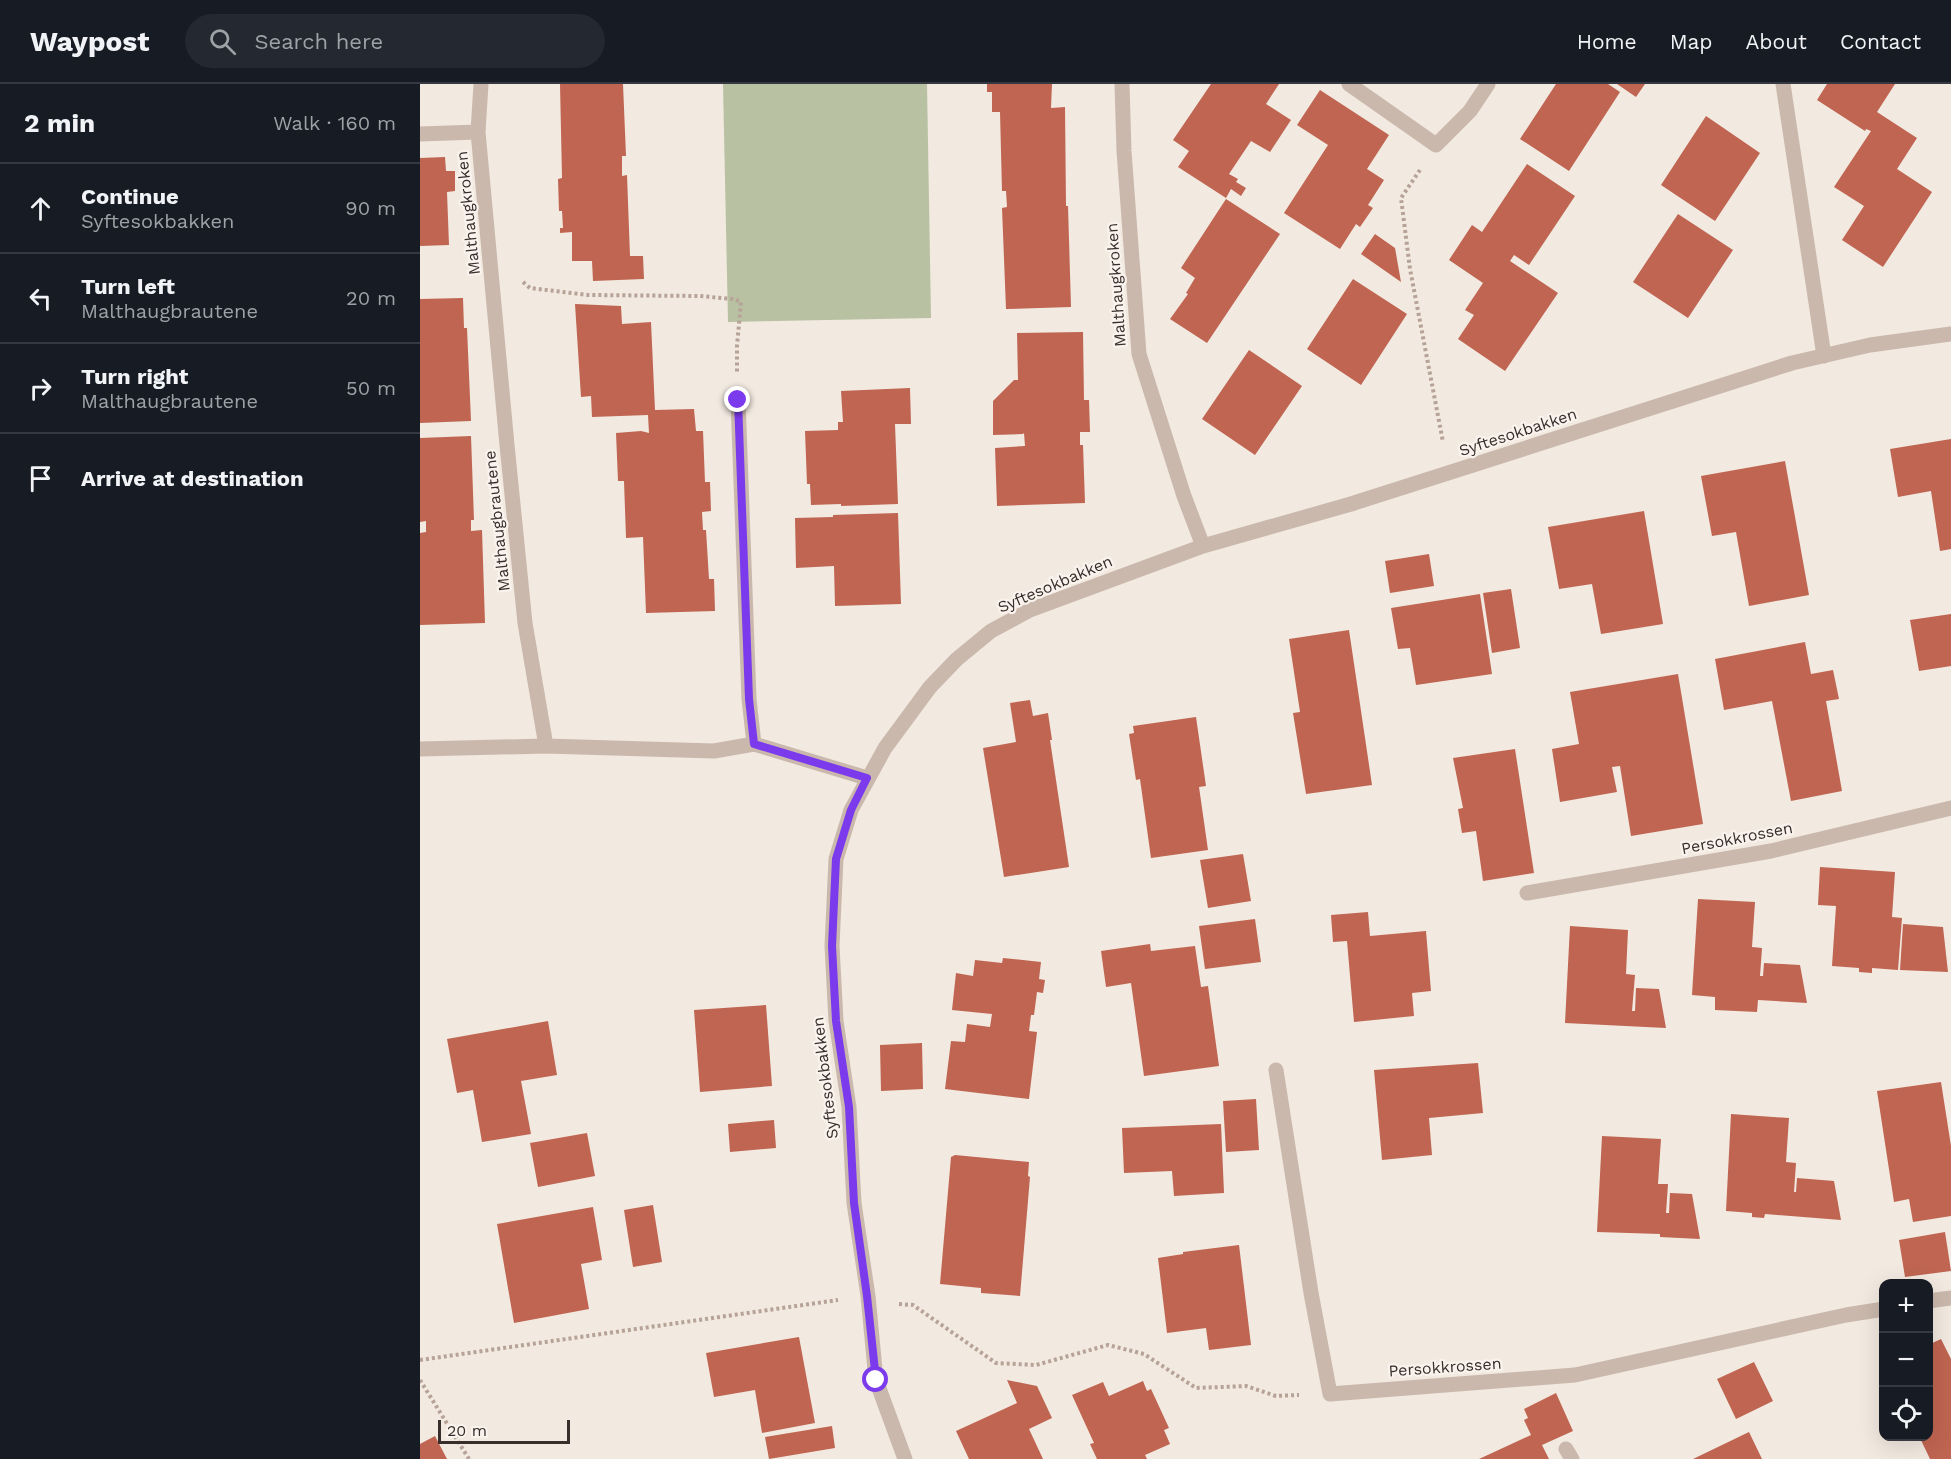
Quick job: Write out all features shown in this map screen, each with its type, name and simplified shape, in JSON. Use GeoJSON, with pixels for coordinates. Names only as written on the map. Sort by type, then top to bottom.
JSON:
{"type":"FeatureCollection","features":[{"type":"Feature","properties":{"kind":"street","name":"Malthaugkroken"},"geometry":{"type":"LineString","coordinates":[[481,84],[478,132],[494,291]]}},
{"type":"Feature","properties":{"kind":"street","name":"Malthaugkroken"},"geometry":{"type":"LineString","coordinates":[[1122,84],[1139,354],[1184,496],[1203,546]]}},
{"type":"Feature","properties":{"kind":"street"},"geometry":{"type":"LineString","coordinates":[[1349,84],[1436,145],[1470,111],[1488,84]]}},
{"type":"Feature","properties":{"kind":"street"},"geometry":{"type":"LineString","coordinates":[[1783,84],[1824,356]]}},
{"type":"Feature","properties":{"kind":"street","name":"Malthaugkroken"},"geometry":{"type":"LineString","coordinates":[[420,134],[478,132]]}},
{"type":"Feature","properties":{"kind":"street","name":"Malthaugbrautene"},"geometry":{"type":"LineString","coordinates":[[494,291],[525,623],[546,746]]}},
{"type":"Feature","properties":{"kind":"street","name":"Syftesokbakken"},"geometry":{"type":"LineString","coordinates":[[904,1459],[876,1380],[854,1203],[849,1107],[836,1021],[832,946],[836,859],[851,810],[867,778],[891,740],[930,687],[957,659],[991,631],[1030,610],[1203,546],[1351,504],[1792,363],[1870,345],[1951,334]]}},
{"type":"Feature","properties":{"kind":"street"},"geometry":{"type":"LineString","coordinates":[[738,400],[749,699],[754,744]]}},
{"type":"Feature","properties":{"kind":"street"},"geometry":{"type":"LineString","coordinates":[[420,749],[546,746],[714,751],[754,744],[867,778]]}},
{"type":"Feature","properties":{"kind":"street","name":"Persokkrossen"},"geometry":{"type":"LineString","coordinates":[[1527,893],[1771,851],[1951,808]]}},
{"type":"Feature","properties":{"kind":"street"},"geometry":{"type":"LineString","coordinates":[[1276,1070],[1311,1293],[1330,1394]]}},
{"type":"Feature","properties":{"kind":"street"},"geometry":{"type":"LineString","coordinates":[[1933,1300],[1951,1298]]}},
{"type":"Feature","properties":{"kind":"street","name":"Persokkrossen"},"geometry":{"type":"LineString","coordinates":[[1330,1394],[1575,1375],[1879,1310]]}},
{"type":"Feature","properties":{"kind":"path"},"geometry":{"type":"LineString","coordinates":[[1436,145],[1401,198],[1412,279],[1449,473]]}},
{"type":"Feature","properties":{"kind":"path"},"geometry":{"type":"LineString","coordinates":[[517,277],[530,288],[588,295],[700,296],[733,298],[741,302],[737,346],[738,400]]}},
{"type":"Feature","properties":{"kind":"path"},"geometry":{"type":"LineString","coordinates":[[420,1360],[867,1296]]}},
{"type":"Feature","properties":{"kind":"path"},"geometry":{"type":"LineString","coordinates":[[913,1305],[996,1363],[1035,1365],[1108,1345],[1144,1354],[1196,1388],[1246,1386],[1276,1396],[1330,1394]]}},
{"type":"Feature","properties":{"kind":"path"},"geometry":{"type":"LineString","coordinates":[[420,1380],[469,1459]]}},
{"type":"Feature","properties":{"kind":"green space"},"geometry":{"type":"Polygon","coordinates":[[[723,84],[927,84],[931,318],[728,322],[723,84]]]}},
{"type":"Feature","properties":{"kind":"building"},"geometry":{"type":"Polygon","coordinates":[[[560,84],[623,84],[626,156],[622,156],[622,176],[627,175],[630,256],[643,256],[644,279],[593,281],[592,261],[572,261],[572,232],[560,233],[560,228],[563,228],[562,211],[559,211],[558,179],[562,178],[560,84]]]}},
{"type":"Feature","properties":{"kind":"building"},"geometry":{"type":"Polygon","coordinates":[[[987,84],[1052,84],[1051,108],[1065,107],[1066,206],[1068,206],[1071,307],[1006,309],[1002,208],[1007,207],[1006,191],[1002,191],[1000,112],[992,112],[992,92],[987,92],[987,84]]]}},
{"type":"Feature","properties":{"kind":"building"},"geometry":{"type":"Polygon","coordinates":[[[1211,84],[1279,84],[1266,104],[1291,120],[1270,152],[1251,141],[1229,174],[1238,179],[1236,182],[1246,188],[1241,196],[1231,189],[1226,198],[1178,167],[1189,151],[1173,140],[1211,84]]]}},
{"type":"Feature","properties":{"kind":"building"},"geometry":{"type":"Polygon","coordinates":[[[1556,84],[1608,84],[1620,92],[1569,171],[1520,139],[1556,84]]]}},
{"type":"Feature","properties":{"kind":"building"},"geometry":{"type":"Polygon","coordinates":[[[1617,84],[1645,84],[1636,97],[1617,84]]]}},
{"type":"Feature","properties":{"kind":"building"},"geometry":{"type":"Polygon","coordinates":[[[1827,84],[1895,84],[1877,112],[1917,138],[1897,169],[1932,192],[1883,267],[1842,240],[1864,206],[1834,187],[1871,131],[1866,129],[1865,131],[1817,100],[1827,84]]]}},
{"type":"Feature","properties":{"kind":"building"},"geometry":{"type":"Polygon","coordinates":[[[1320,90],[1389,135],[1367,169],[1384,180],[1368,205],[1373,208],[1360,227],[1356,224],[1340,249],[1284,213],[1328,145],[1297,125],[1320,90]]]}},
{"type":"Feature","properties":{"kind":"building"},"geometry":{"type":"Polygon","coordinates":[[[1706,116],[1760,153],[1715,221],[1661,185],[1706,116]]]}},
{"type":"Feature","properties":{"kind":"building"},"geometry":{"type":"Polygon","coordinates":[[[445,157],[446,171],[455,171],[455,191],[447,192],[449,245],[420,246],[420,158],[445,157]]]}},
{"type":"Feature","properties":{"kind":"building"},"geometry":{"type":"Polygon","coordinates":[[[1527,164],[1575,196],[1529,265],[1514,255],[1510,261],[1558,293],[1505,371],[1458,339],[1474,315],[1465,310],[1483,283],[1449,260],[1472,225],[1482,232],[1527,164]]]}},
{"type":"Feature","properties":{"kind":"building"},"geometry":{"type":"Polygon","coordinates":[[[1226,199],[1280,234],[1207,343],[1170,319],[1188,294],[1186,293],[1195,278],[1181,268],[1226,199]]]}},
{"type":"Feature","properties":{"kind":"building"},"geometry":{"type":"Polygon","coordinates":[[[1678,214],[1733,250],[1688,318],[1633,282],[1678,214]]]}},
{"type":"Feature","properties":{"kind":"building"},"geometry":{"type":"Polygon","coordinates":[[[1375,234],[1395,248],[1401,282],[1361,254],[1375,234]]]}},
{"type":"Feature","properties":{"kind":"building"},"geometry":{"type":"Polygon","coordinates":[[[1353,279],[1407,314],[1361,385],[1307,349],[1353,279]]]}},
{"type":"Feature","properties":{"kind":"building"},"geometry":{"type":"Polygon","coordinates":[[[463,298],[464,328],[467,328],[471,421],[420,423],[420,299],[463,298]]]}},
{"type":"Feature","properties":{"kind":"building"},"geometry":{"type":"Polygon","coordinates":[[[575,304],[621,306],[622,324],[651,322],[655,410],[694,409],[696,431],[703,431],[705,482],[710,482],[711,511],[702,512],[703,530],[706,530],[709,579],[714,579],[715,611],[646,613],[643,537],[626,538],[624,481],[618,481],[616,433],[641,431],[649,433],[648,415],[592,417],[591,396],[581,397],[575,304]]]}},
{"type":"Feature","properties":{"kind":"building"},"geometry":{"type":"Polygon","coordinates":[[[1083,332],[1084,400],[1089,400],[1090,432],[1080,432],[1080,445],[1083,445],[1085,503],[997,506],[995,448],[1025,446],[1024,433],[993,435],[993,401],[1014,380],[1018,380],[1017,333],[1083,332]]]}},
{"type":"Feature","properties":{"kind":"building"},"geometry":{"type":"Polygon","coordinates":[[[1249,350],[1302,386],[1255,455],[1202,419],[1249,350]]]}},
{"type":"Feature","properties":{"kind":"building"},"geometry":{"type":"Polygon","coordinates":[[[910,388],[911,424],[895,424],[898,504],[811,505],[810,484],[807,484],[805,431],[838,430],[838,422],[843,422],[841,391],[910,388]]]}},
{"type":"Feature","properties":{"kind":"building"},"geometry":{"type":"Polygon","coordinates":[[[471,436],[474,520],[471,520],[471,531],[482,530],[485,623],[420,625],[420,533],[426,532],[426,521],[420,522],[420,438],[471,436]]]}},
{"type":"Feature","properties":{"kind":"building"},"geometry":{"type":"Polygon","coordinates":[[[1951,439],[1951,549],[1940,551],[1931,491],[1898,497],[1890,449],[1951,439]]]}},
{"type":"Feature","properties":{"kind":"building"},"geometry":{"type":"Polygon","coordinates":[[[1785,461],[1809,595],[1749,606],[1736,532],[1712,536],[1701,476],[1785,461]]]}},
{"type":"Feature","properties":{"kind":"building"},"geometry":{"type":"Polygon","coordinates":[[[1644,511],[1663,624],[1601,634],[1592,584],[1559,589],[1548,527],[1644,511]]]}},
{"type":"Feature","properties":{"kind":"building"},"geometry":{"type":"Polygon","coordinates":[[[898,513],[901,604],[835,606],[834,566],[796,568],[795,518],[898,513]]]}},
{"type":"Feature","properties":{"kind":"building"},"geometry":{"type":"Polygon","coordinates":[[[1429,554],[1434,586],[1390,593],[1385,561],[1429,554]]]}},
{"type":"Feature","properties":{"kind":"building"},"geometry":{"type":"Polygon","coordinates":[[[1511,589],[1520,648],[1492,653],[1483,593],[1511,589]]]}},
{"type":"Feature","properties":{"kind":"building"},"geometry":{"type":"Polygon","coordinates":[[[1480,594],[1492,674],[1416,685],[1410,648],[1398,649],[1391,608],[1480,594]]]}},
{"type":"Feature","properties":{"kind":"building"},"geometry":{"type":"Polygon","coordinates":[[[1951,614],[1951,666],[1919,671],[1910,620],[1951,614]]]}},
{"type":"Feature","properties":{"kind":"building"},"geometry":{"type":"Polygon","coordinates":[[[1349,630],[1372,785],[1306,794],[1293,713],[1300,712],[1289,639],[1349,630]]]}},
{"type":"Feature","properties":{"kind":"building"},"geometry":{"type":"Polygon","coordinates":[[[1805,642],[1811,674],[1833,670],[1839,699],[1826,701],[1842,791],[1791,801],[1772,701],[1724,710],[1715,659],[1805,642]]]}},
{"type":"Feature","properties":{"kind":"building"},"geometry":{"type":"Polygon","coordinates":[[[1678,674],[1703,824],[1631,836],[1620,766],[1612,767],[1617,792],[1560,802],[1552,749],[1579,744],[1570,692],[1678,674]]]}},
{"type":"Feature","properties":{"kind":"building"},"geometry":{"type":"Polygon","coordinates":[[[1030,700],[1033,716],[1048,713],[1069,867],[1004,877],[983,748],[1016,742],[1010,703],[1030,700]]]}},
{"type":"Feature","properties":{"kind":"building"},"geometry":{"type":"Polygon","coordinates":[[[1196,717],[1206,786],[1199,787],[1208,850],[1151,858],[1140,779],[1136,780],[1129,734],[1134,733],[1133,726],[1196,717]]]}},
{"type":"Feature","properties":{"kind":"building"},"geometry":{"type":"Polygon","coordinates":[[[1515,749],[1534,873],[1483,881],[1476,831],[1462,833],[1458,809],[1463,808],[1453,758],[1515,749]]]}},
{"type":"Feature","properties":{"kind":"building"},"geometry":{"type":"Polygon","coordinates":[[[1243,854],[1251,901],[1208,908],[1200,860],[1243,854]]]}},
{"type":"Feature","properties":{"kind":"building"},"geometry":{"type":"Polygon","coordinates":[[[1820,867],[1895,872],[1892,917],[1902,918],[1898,970],[1872,968],[1872,973],[1859,972],[1859,968],[1832,966],[1836,906],[1818,905],[1820,867]]]}},
{"type":"Feature","properties":{"kind":"building"},"geometry":{"type":"Polygon","coordinates":[[[1698,899],[1755,902],[1752,947],[1762,948],[1760,976],[1763,976],[1764,963],[1800,965],[1807,1003],[1758,1000],[1757,1012],[1715,1010],[1715,997],[1692,995],[1698,899]]]}},
{"type":"Feature","properties":{"kind":"building"},"geometry":{"type":"Polygon","coordinates":[[[1368,912],[1370,936],[1426,931],[1431,991],[1412,993],[1414,1016],[1354,1022],[1347,941],[1333,942],[1331,915],[1368,912]]]}},
{"type":"Feature","properties":{"kind":"building"},"geometry":{"type":"Polygon","coordinates":[[[1255,919],[1261,962],[1205,969],[1199,926],[1255,919]]]}},
{"type":"Feature","properties":{"kind":"building"},"geometry":{"type":"Polygon","coordinates":[[[1903,924],[1943,927],[1948,972],[1900,970],[1903,924]]]}},
{"type":"Feature","properties":{"kind":"building"},"geometry":{"type":"Polygon","coordinates":[[[1570,926],[1628,930],[1626,974],[1635,975],[1632,1011],[1635,1011],[1636,988],[1659,989],[1666,1028],[1565,1023],[1570,926]]]}},
{"type":"Feature","properties":{"kind":"building"},"geometry":{"type":"Polygon","coordinates":[[[1150,944],[1151,951],[1195,946],[1201,987],[1208,986],[1219,1066],[1144,1076],[1131,983],[1106,987],[1101,951],[1150,944]]]}},
{"type":"Feature","properties":{"kind":"building"},"geometry":{"type":"Polygon","coordinates":[[[1003,958],[1041,962],[1039,979],[1045,980],[1043,993],[1037,992],[1034,1015],[1031,1015],[1029,1031],[1037,1032],[1029,1099],[945,1089],[951,1041],[965,1042],[967,1024],[990,1027],[992,1014],[952,1010],[956,973],[973,976],[975,960],[1002,963],[1003,958]]]}},
{"type":"Feature","properties":{"kind":"building"},"geometry":{"type":"Polygon","coordinates":[[[766,1005],[772,1086],[700,1092],[694,1010],[766,1005]]]}},
{"type":"Feature","properties":{"kind":"building"},"geometry":{"type":"Polygon","coordinates":[[[548,1021],[557,1075],[521,1081],[531,1134],[482,1142],[473,1090],[457,1093],[447,1039],[548,1021]]]}},
{"type":"Feature","properties":{"kind":"building"},"geometry":{"type":"Polygon","coordinates":[[[922,1043],[923,1089],[881,1091],[880,1045],[922,1043]]]}},
{"type":"Feature","properties":{"kind":"building"},"geometry":{"type":"Polygon","coordinates":[[[1478,1063],[1483,1113],[1429,1118],[1432,1155],[1382,1160],[1374,1070],[1478,1063]]]}},
{"type":"Feature","properties":{"kind":"building"},"geometry":{"type":"Polygon","coordinates":[[[1941,1082],[1951,1146],[1951,1216],[1913,1222],[1909,1199],[1894,1202],[1877,1091],[1941,1082]]]}},
{"type":"Feature","properties":{"kind":"building"},"geometry":{"type":"Polygon","coordinates":[[[1256,1099],[1259,1150],[1226,1152],[1223,1101],[1256,1099]]]}},
{"type":"Feature","properties":{"kind":"building"},"geometry":{"type":"Polygon","coordinates":[[[1731,1114],[1789,1118],[1786,1162],[1796,1163],[1794,1192],[1796,1192],[1797,1178],[1834,1181],[1841,1220],[1765,1214],[1764,1218],[1752,1217],[1752,1213],[1726,1211],[1731,1114]]]}},
{"type":"Feature","properties":{"kind":"building"},"geometry":{"type":"Polygon","coordinates":[[[774,1120],[776,1148],[730,1152],[728,1124],[774,1120]]]}},
{"type":"Feature","properties":{"kind":"building"},"geometry":{"type":"Polygon","coordinates":[[[1221,1124],[1224,1193],[1174,1196],[1172,1171],[1124,1173],[1122,1128],[1221,1124]]]}},
{"type":"Feature","properties":{"kind":"building"},"geometry":{"type":"Polygon","coordinates":[[[587,1133],[595,1176],[538,1187],[530,1143],[587,1133]]]}},
{"type":"Feature","properties":{"kind":"building"},"geometry":{"type":"Polygon","coordinates":[[[1602,1136],[1661,1139],[1658,1184],[1668,1184],[1666,1213],[1669,1213],[1670,1193],[1692,1194],[1700,1239],[1660,1237],[1660,1234],[1597,1232],[1602,1136]]]}},
{"type":"Feature","properties":{"kind":"building"},"geometry":{"type":"Polygon","coordinates":[[[955,1155],[1029,1162],[1028,1176],[1030,1177],[1020,1296],[981,1293],[981,1288],[940,1284],[951,1157],[955,1155]]]}},
{"type":"Feature","properties":{"kind":"building"},"geometry":{"type":"Polygon","coordinates":[[[653,1205],[662,1262],[633,1267],[624,1210],[653,1205]]]}},
{"type":"Feature","properties":{"kind":"building"},"geometry":{"type":"Polygon","coordinates":[[[593,1207],[602,1260],[581,1264],[589,1309],[514,1323],[497,1224],[593,1207]]]}},
{"type":"Feature","properties":{"kind":"building"},"geometry":{"type":"Polygon","coordinates":[[[1945,1232],[1951,1271],[1905,1277],[1899,1240],[1945,1232]]]}},
{"type":"Feature","properties":{"kind":"building"},"geometry":{"type":"Polygon","coordinates":[[[1239,1245],[1251,1345],[1209,1350],[1206,1328],[1167,1333],[1158,1258],[1183,1254],[1183,1252],[1239,1245]]]}},
{"type":"Feature","properties":{"kind":"building"},"geometry":{"type":"Polygon","coordinates":[[[799,1337],[815,1423],[762,1433],[755,1390],[714,1397],[706,1353],[799,1337]]]}},
{"type":"Feature","properties":{"kind":"building"},"geometry":{"type":"Polygon","coordinates":[[[1941,1339],[1951,1359],[1951,1459],[1930,1459],[1921,1441],[1933,1441],[1933,1343],[1941,1339]]]}},
{"type":"Feature","properties":{"kind":"building"},"geometry":{"type":"Polygon","coordinates":[[[1754,1362],[1773,1401],[1736,1419],[1717,1379],[1754,1362]]]}},
{"type":"Feature","properties":{"kind":"building"},"geometry":{"type":"Polygon","coordinates":[[[1007,1380],[1037,1386],[1052,1418],[1029,1429],[1043,1459],[969,1459],[956,1431],[1017,1403],[1007,1380]]]}},
{"type":"Feature","properties":{"kind":"building"},"geometry":{"type":"Polygon","coordinates":[[[1143,1381],[1147,1391],[1151,1389],[1169,1428],[1164,1430],[1170,1444],[1145,1455],[1147,1459],[1097,1459],[1090,1444],[1094,1443],[1072,1395],[1103,1382],[1109,1396],[1143,1381]]]}},
{"type":"Feature","properties":{"kind":"building"},"geometry":{"type":"Polygon","coordinates":[[[1556,1393],[1573,1431],[1542,1445],[1549,1459],[1479,1459],[1531,1435],[1524,1420],[1528,1418],[1524,1409],[1556,1393]]]}},
{"type":"Feature","properties":{"kind":"building"},"geometry":{"type":"Polygon","coordinates":[[[832,1426],[835,1448],[769,1459],[765,1437],[832,1426]]]}},
{"type":"Feature","properties":{"kind":"building"},"geometry":{"type":"Polygon","coordinates":[[[1749,1432],[1762,1459],[1693,1459],[1749,1432]]]}},
{"type":"Feature","properties":{"kind":"building"},"geometry":{"type":"Polygon","coordinates":[[[435,1436],[447,1459],[420,1459],[420,1444],[435,1436]]]}},
{"type":"Feature","properties":{"kind":"route"},"geometry":{"type":"LineString","coordinates":[[738,400],[749,699],[754,744],[867,778],[851,810],[836,859],[832,946],[836,1021],[849,1107],[854,1203],[876,1380]]}}]}
